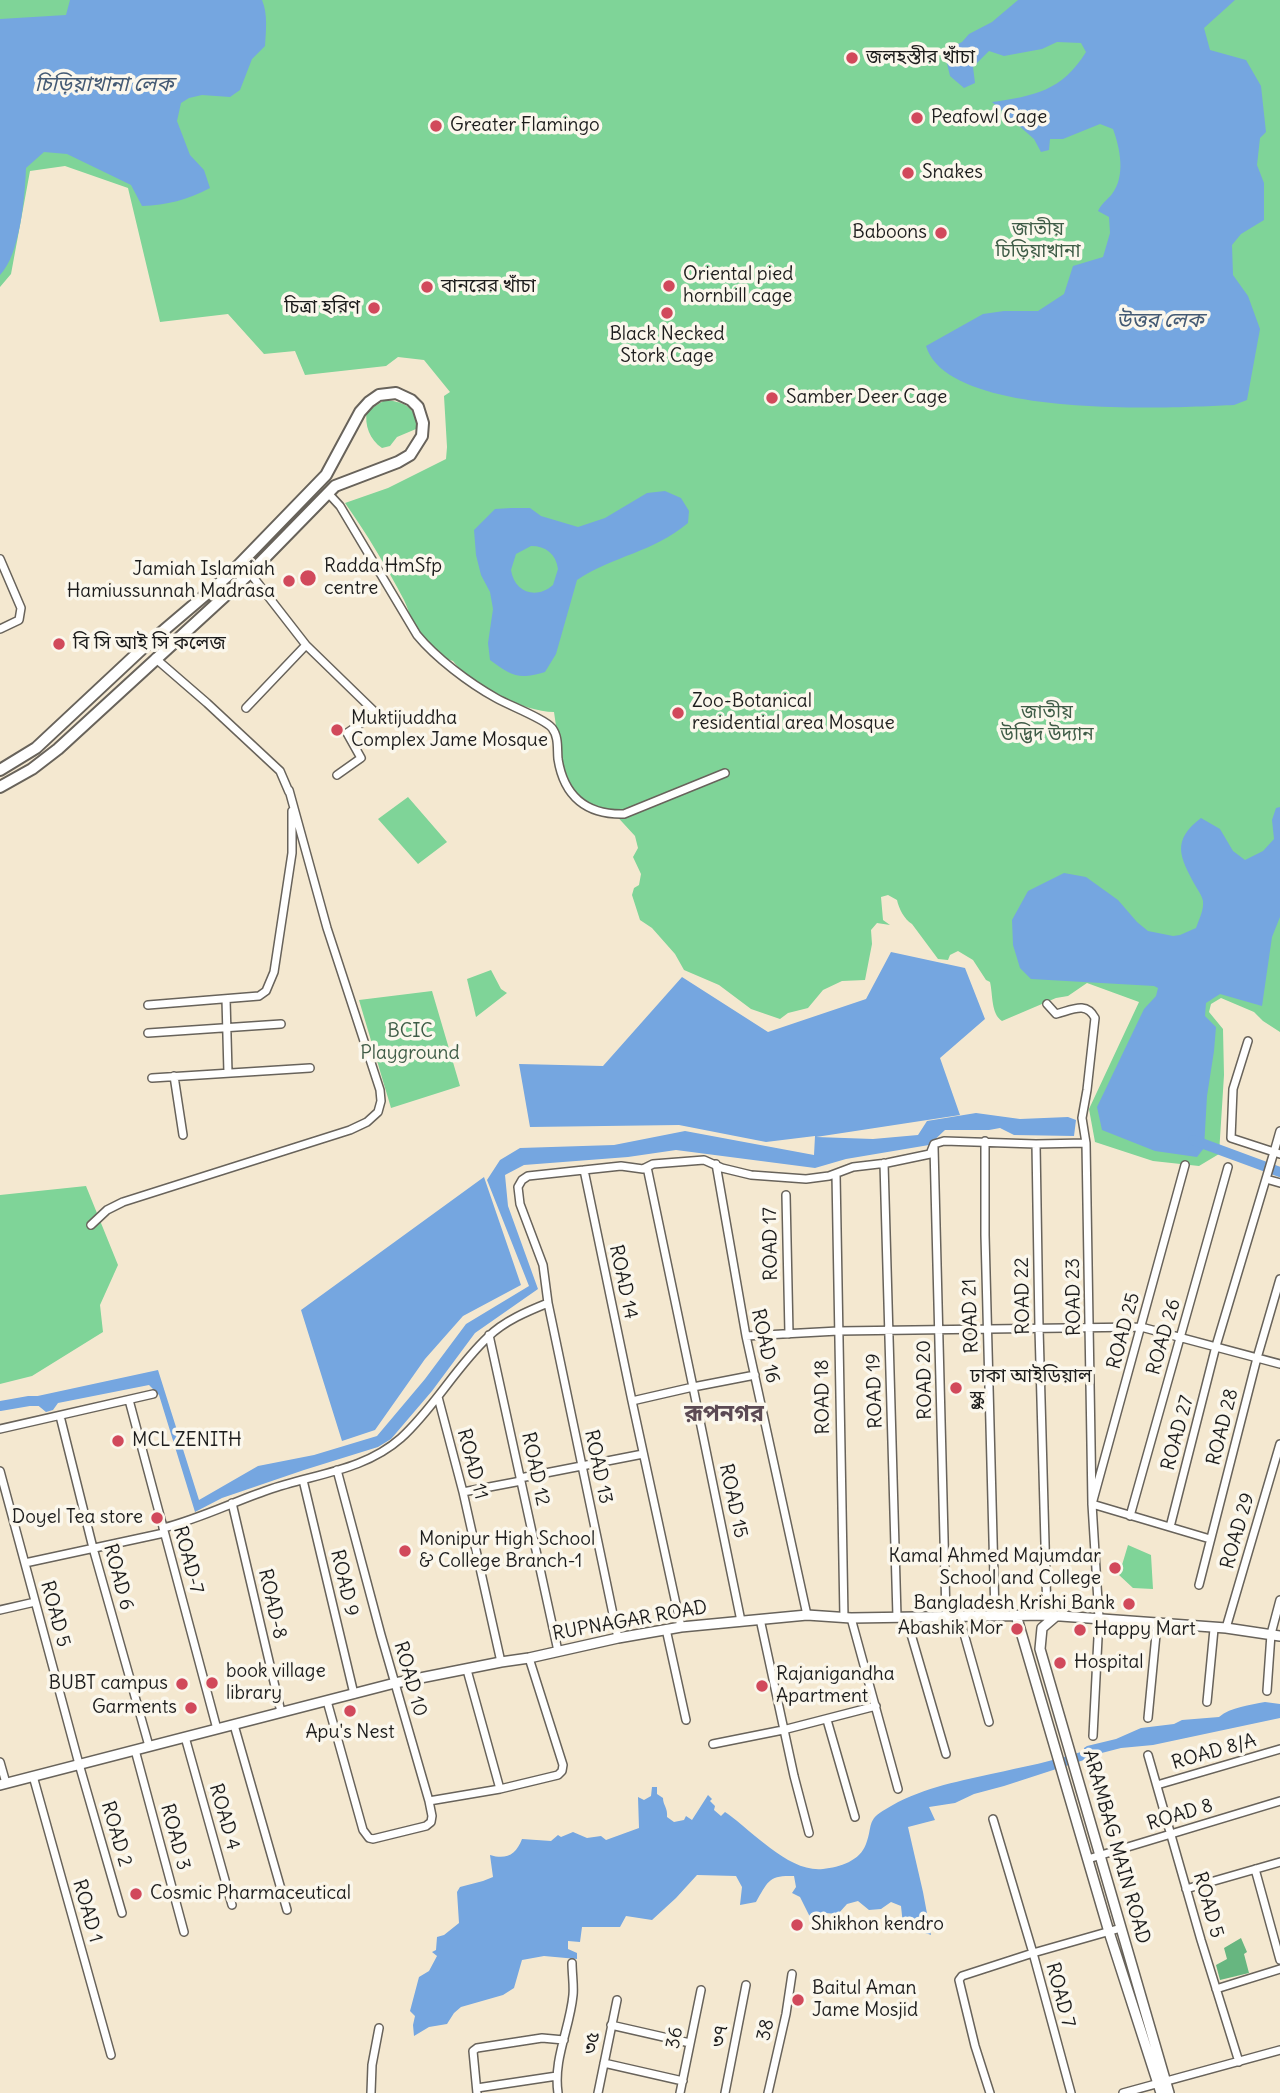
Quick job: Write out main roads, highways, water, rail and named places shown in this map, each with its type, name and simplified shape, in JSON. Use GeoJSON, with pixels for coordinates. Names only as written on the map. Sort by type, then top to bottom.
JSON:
{"type":"FeatureCollection","features":[{"type":"Feature","properties":{"kind":"main road"},"geometry":{"type":"LineString","coordinates":[[0,770],[36,748],[143,648],[230,574],[326,475],[360,412],[369,402],[379,395],[396,393],[411,400],[418,407],[423,423],[422,436],[410,455],[332,489],[250,573],[58,749],[32,769],[1,784]]}},
{"type":"Feature","properties":{"kind":"main road"},"geometry":{"type":"LineString","coordinates":[[326,475],[332,489]]}},
{"type":"Feature","properties":{"kind":"main road"},"geometry":{"type":"LineString","coordinates":[[143,648],[155,658]]}},
{"type":"Feature","properties":{"kind":"water","name":"চিড়িয়াখানা লেক"},"geometry":{"type":"Polygon","coordinates":[[[70,0],[262,0],[266,17],[265,46],[252,59],[240,90],[230,97],[202,95],[181,103],[177,121],[190,155],[204,170],[210,188],[177,201],[142,206],[131,185],[67,154],[44,152],[26,168],[23,209],[17,240],[7,266],[0,275],[0,19],[66,15],[70,0]]]}},
{"type":"Feature","properties":{"kind":"water","name":"উত্তর লেক"},"geometry":{"type":"Polygon","coordinates":[[[1018,0],[1235,0],[1204,28],[1210,50],[1246,60],[1261,86],[1266,132],[1260,138],[1257,165],[1264,183],[1264,220],[1241,234],[1232,245],[1233,275],[1248,296],[1260,329],[1247,400],[1234,405],[1115,407],[1017,398],[975,387],[943,370],[926,346],[983,314],[1038,311],[1064,294],[1073,266],[1103,257],[1110,233],[1109,217],[1098,211],[1112,194],[1119,179],[1119,153],[1113,129],[1100,124],[1063,139],[1050,139],[1049,150],[1041,152],[1034,139],[992,102],[1034,94],[1057,83],[1077,65],[1086,52],[1081,43],[1057,42],[1042,49],[1004,56],[989,51],[973,67],[975,83],[964,88],[950,76],[944,51],[992,22],[1018,0]]]}},
{"type":"Feature","properties":{"kind":"water"},"geometry":{"type":"Polygon","coordinates":[[[665,491],[681,498],[689,511],[688,523],[661,541],[577,580],[556,654],[545,672],[528,676],[516,675],[490,660],[488,643],[493,609],[490,592],[481,575],[476,555],[474,530],[495,509],[511,508],[530,508],[541,516],[578,527],[605,518],[647,493],[665,491]],[[536,546],[516,554],[511,570],[516,584],[533,593],[553,585],[558,569],[553,555],[536,546]]]}},
{"type":"Feature","properties":{"kind":"water"},"geometry":{"type":"Polygon","coordinates":[[[1280,807],[1280,917],[1272,937],[1262,1006],[1220,994],[1206,1003],[1205,1016],[1216,1027],[1207,1096],[1204,1148],[1197,1157],[1155,1151],[1102,1130],[1097,1107],[1144,1009],[1156,996],[1158,988],[1031,979],[1020,968],[1013,945],[1012,920],[1028,891],[1064,873],[1086,877],[1118,900],[1148,931],[1180,935],[1196,928],[1203,904],[1182,858],[1185,834],[1201,818],[1220,829],[1233,851],[1245,860],[1263,851],[1274,839],[1272,820],[1276,808],[1280,807]]]}},
{"type":"Feature","properties":{"kind":"water"},"geometry":{"type":"Polygon","coordinates":[[[891,952],[965,968],[985,1019],[940,1058],[960,1115],[816,1137],[873,1139],[918,1135],[927,1121],[976,1113],[1020,1119],[1068,1117],[1076,1120],[1074,1136],[1014,1135],[1000,1128],[945,1130],[929,1145],[846,1159],[815,1168],[676,1150],[628,1157],[524,1165],[505,1175],[508,1206],[538,1289],[475,1333],[432,1391],[391,1439],[378,1447],[222,1498],[195,1512],[159,1395],[149,1385],[58,1403],[53,1410],[46,1412],[35,1403],[33,1397],[158,1370],[199,1500],[258,1466],[314,1455],[377,1436],[425,1379],[466,1324],[529,1286],[487,1180],[500,1160],[520,1148],[614,1145],[685,1131],[814,1155],[815,1136],[766,1142],[679,1125],[530,1127],[519,1064],[603,1066],[682,977],[768,1032],[866,999],[891,952]]]}},
{"type":"Feature","properties":{"kind":"water"},"geometry":{"type":"Polygon","coordinates":[[[484,1177],[521,1285],[463,1316],[425,1359],[375,1430],[342,1441],[301,1310],[484,1177]]]}},
{"type":"Feature","properties":{"kind":"water"},"geometry":{"type":"Polygon","coordinates":[[[1265,1702],[1280,1704],[1280,1718],[1153,1745],[1121,1748],[974,1794],[955,1803],[929,1807],[935,1820],[908,1827],[931,1935],[903,1925],[901,1906],[891,1902],[881,1909],[869,1910],[858,1901],[847,1904],[838,1914],[825,1913],[819,1923],[812,1921],[800,1897],[792,1893],[796,1887],[794,1876],[774,1878],[756,1902],[740,1905],[742,1887],[736,1876],[697,1875],[652,1920],[626,1916],[620,1927],[582,1927],[580,1942],[568,1941],[568,1949],[577,1953],[577,1959],[544,1956],[522,1960],[514,1988],[503,1995],[461,2007],[447,2024],[429,2027],[414,2036],[415,2016],[410,2011],[419,1977],[429,1971],[437,1956],[432,1952],[436,1950],[437,1937],[459,1923],[457,1892],[460,1887],[493,1877],[490,1855],[510,1855],[522,1839],[551,1841],[558,1835],[561,1837],[573,1832],[587,1838],[601,1836],[606,1840],[639,1828],[638,1797],[644,1800],[651,1796],[652,1787],[657,1787],[657,1794],[663,1798],[667,1817],[674,1822],[684,1820],[686,1816],[692,1820],[708,1795],[715,1806],[714,1810],[721,1816],[725,1812],[772,1850],[798,1865],[823,1869],[854,1859],[863,1850],[875,1817],[898,1802],[924,1791],[1073,1755],[1084,1751],[1087,1746],[1116,1739],[1141,1728],[1174,1724],[1182,1720],[1219,1717],[1247,1705],[1265,1702]]]}},
{"type":"Feature","properties":{"kind":"waterway"},"geometry":{"type":"LineString","coordinates":[[1193,1140],[1280,1172]]}},
{"type":"Feature","properties":{"kind":"waterway"},"geometry":{"type":"LineString","coordinates":[[0,1406],[45,1401]]}},
{"type":"Feature","properties":{"kind":"place","name":"জলহস্তীর খাঁচা"},"geometry":{"type":"Point","coordinates":[852,58]}},
{"type":"Feature","properties":{"kind":"place","name":"Peafowl Cage"},"geometry":{"type":"Point","coordinates":[917,118]}},
{"type":"Feature","properties":{"kind":"place","name":"Greater Flamingo"},"geometry":{"type":"Point","coordinates":[436,126]}},
{"type":"Feature","properties":{"kind":"place","name":"Snakes"},"geometry":{"type":"Point","coordinates":[908,173]}},
{"type":"Feature","properties":{"kind":"place","name":"Baboons"},"geometry":{"type":"Point","coordinates":[941,233]}},
{"type":"Feature","properties":{"kind":"place","name":"Oriental pied hornbill cage"},"geometry":{"type":"Point","coordinates":[669,286]}},
{"type":"Feature","properties":{"kind":"place","name":"বানরের খাঁচা"},"geometry":{"type":"Point","coordinates":[427,287]}},
{"type":"Feature","properties":{"kind":"place","name":"চিত্রা হরিণ"},"geometry":{"type":"Point","coordinates":[374,308]}},
{"type":"Feature","properties":{"kind":"place","name":"Black Necked Stork Cage"},"geometry":{"type":"Point","coordinates":[667,313]}},
{"type":"Feature","properties":{"kind":"place","name":"Samber Deer Cage"},"geometry":{"type":"Point","coordinates":[772,398]}},
{"type":"Feature","properties":{"kind":"place","name":"Radda HmSfp centre"},"geometry":{"type":"Point","coordinates":[308,578]}},
{"type":"Feature","properties":{"kind":"place","name":"Jamiah Islamiah Hamiussunnah Madrasa"},"geometry":{"type":"Point","coordinates":[289,581]}},
{"type":"Feature","properties":{"kind":"place","name":"বি সি আই সি কলেজ"},"geometry":{"type":"Point","coordinates":[59,644]}},
{"type":"Feature","properties":{"kind":"place","name":"Zoo-Botanical residential area Mosque"},"geometry":{"type":"Point","coordinates":[678,713]}},
{"type":"Feature","properties":{"kind":"place","name":"Muktijuddha Complex Jame Mosque"},"geometry":{"type":"Point","coordinates":[337,730]}},
{"type":"Feature","properties":{"kind":"place","name":"ঢাকা আইডিয়াল স্কুল"},"geometry":{"type":"Point","coordinates":[956,1388]}},
{"type":"Feature","properties":{"kind":"place","name":"MCL ZENITH"},"geometry":{"type":"Point","coordinates":[118,1441]}},
{"type":"Feature","properties":{"kind":"place","name":"Doyel Tea store"},"geometry":{"type":"Point","coordinates":[157,1518]}},
{"type":"Feature","properties":{"kind":"place","name":"Monipur High School & College Branch-1"},"geometry":{"type":"Point","coordinates":[405,1551]}},
{"type":"Feature","properties":{"kind":"place","name":"Kamal Ahmed Majumdar School and College"},"geometry":{"type":"Point","coordinates":[1115,1568]}},
{"type":"Feature","properties":{"kind":"place","name":"Bangladesh Krishi Bank"},"geometry":{"type":"Point","coordinates":[1129,1604]}},
{"type":"Feature","properties":{"kind":"place","name":"Abashik Mor"},"geometry":{"type":"Point","coordinates":[1017,1629]}},
{"type":"Feature","properties":{"kind":"place","name":"Happy Mart"},"geometry":{"type":"Point","coordinates":[1080,1630]}},
{"type":"Feature","properties":{"kind":"place","name":"Hospital"},"geometry":{"type":"Point","coordinates":[1060,1663]}},
{"type":"Feature","properties":{"kind":"place","name":"book village library"},"geometry":{"type":"Point","coordinates":[212,1683]}},
{"type":"Feature","properties":{"kind":"place","name":"BUBT campus"},"geometry":{"type":"Point","coordinates":[182,1684]}},
{"type":"Feature","properties":{"kind":"place","name":"Rajanigandha Apartment"},"geometry":{"type":"Point","coordinates":[762,1686]}},
{"type":"Feature","properties":{"kind":"place","name":"Garments"},"geometry":{"type":"Point","coordinates":[191,1708]}},
{"type":"Feature","properties":{"kind":"place","name":"Apu's Nest"},"geometry":{"type":"Point","coordinates":[350,1711]}},
{"type":"Feature","properties":{"kind":"place","name":"Cosmic Pharmaceutical"},"geometry":{"type":"Point","coordinates":[136,1894]}},
{"type":"Feature","properties":{"kind":"place","name":"Shikhon kendro"},"geometry":{"type":"Point","coordinates":[797,1925]}},
{"type":"Feature","properties":{"kind":"place","name":"Baitul Aman Jame Mosjid"},"geometry":{"type":"Point","coordinates":[798,2000]}},
{"type":"Feature","properties":{"kind":"district","name":"রূপনগর"},"geometry":{"type":"Point","coordinates":[724,1414]}},
{"type":"Feature","properties":{"kind":"park label","name":"জাতীয় চিড়িয়াখানা"},"geometry":{"type":"Point","coordinates":[1038,241]}},
{"type":"Feature","properties":{"kind":"park label","name":"জাতীয় উদ্ভিদ উদ্যান"},"geometry":{"type":"Point","coordinates":[1047,724]}},
{"type":"Feature","properties":{"kind":"park label","name":"BCIC Playground"},"geometry":{"type":"Point","coordinates":[410,1043]}}]}
